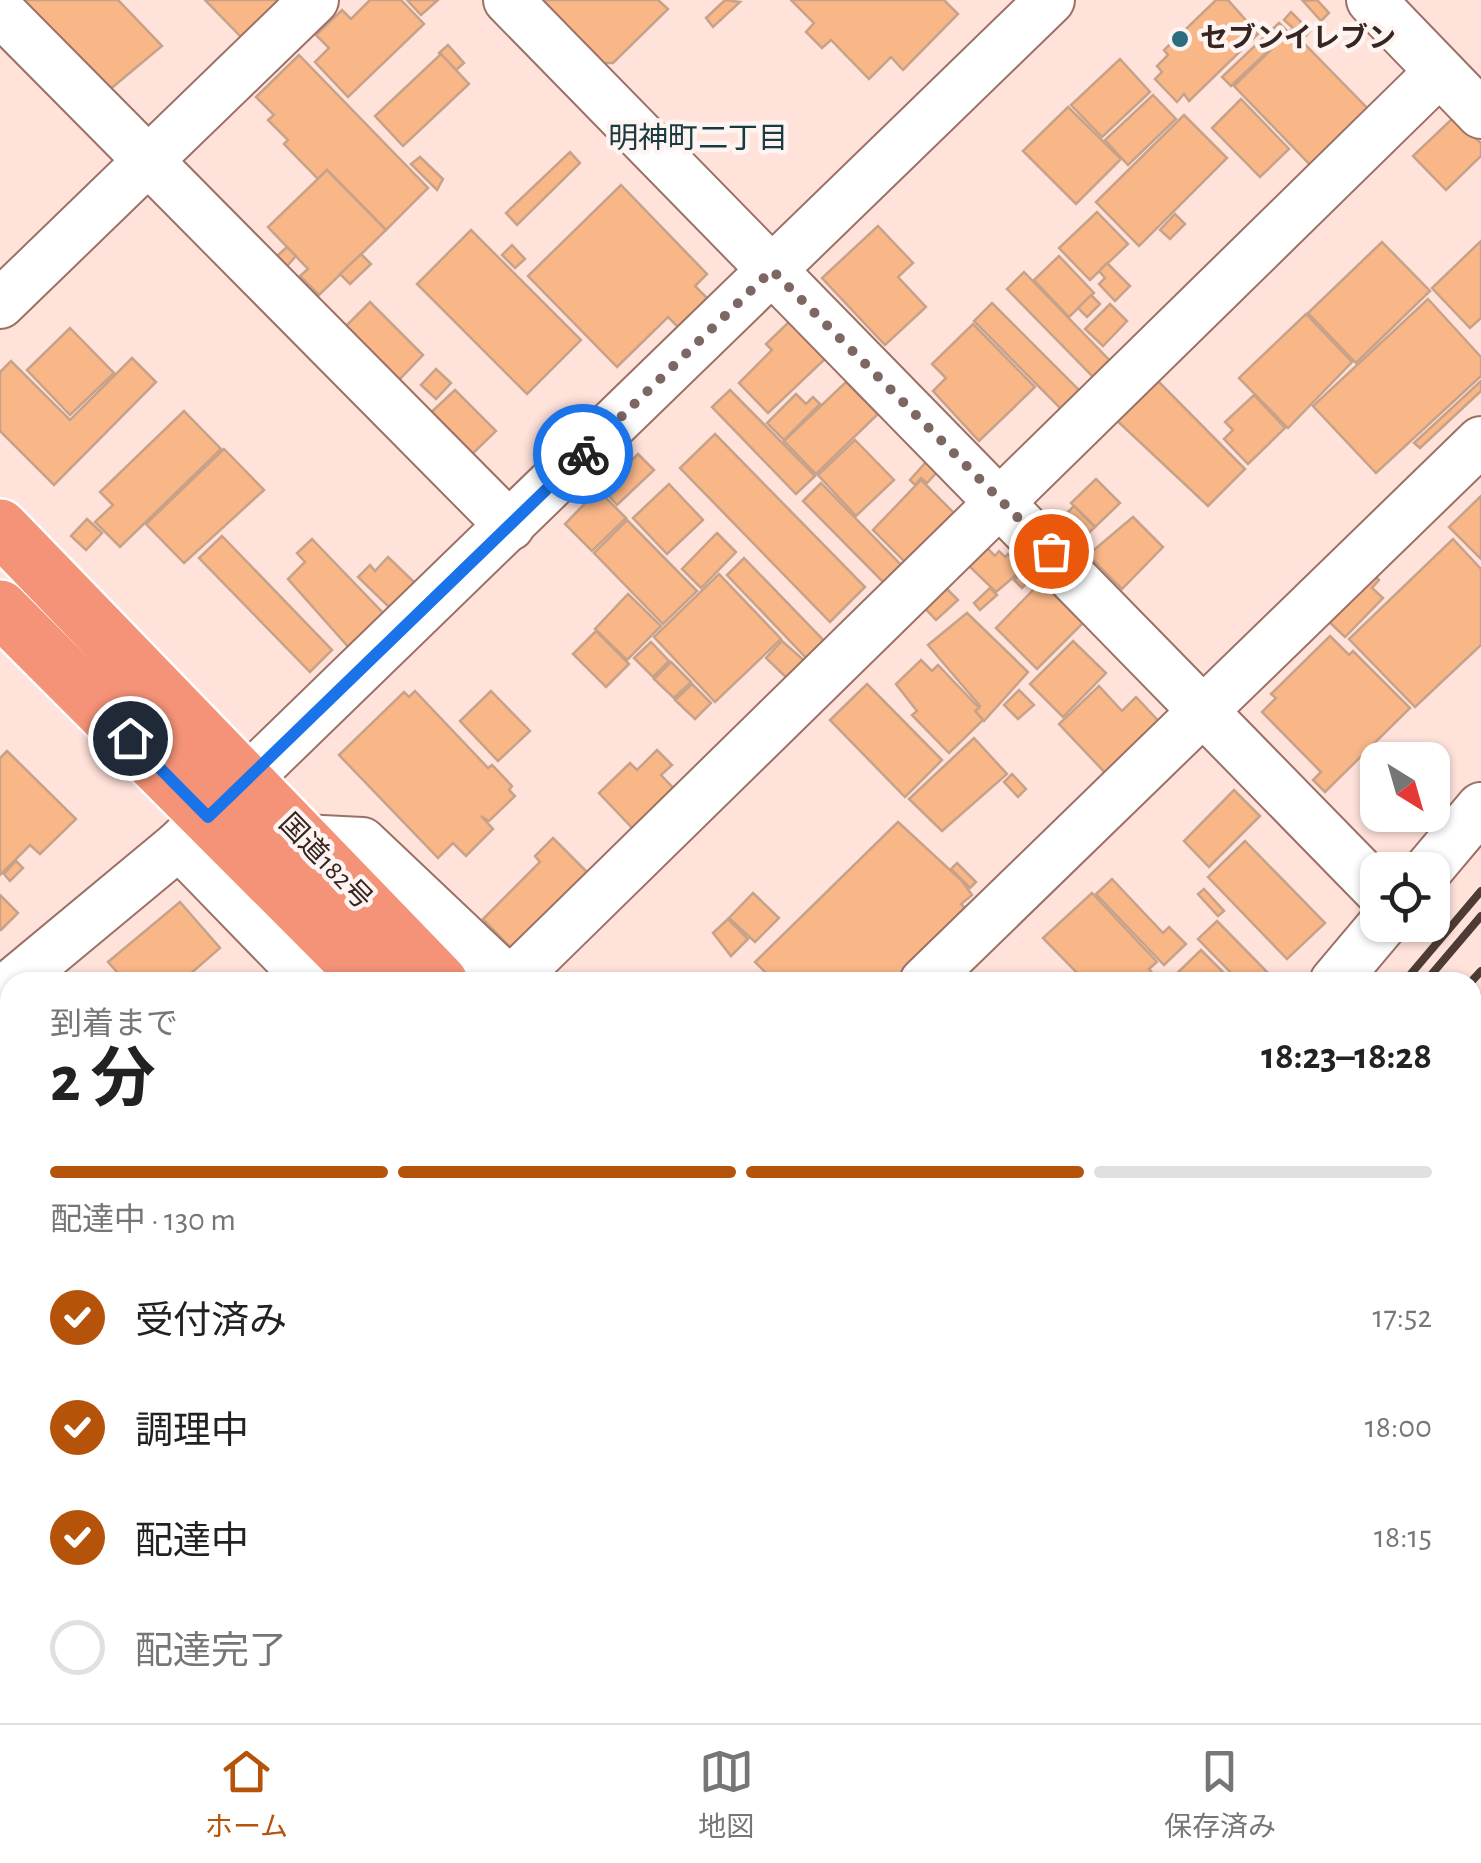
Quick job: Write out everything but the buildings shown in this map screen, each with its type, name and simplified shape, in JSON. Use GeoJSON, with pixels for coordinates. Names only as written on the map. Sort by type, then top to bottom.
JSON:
{"type":"FeatureCollection","features":[{"type":"Feature","properties":{"kind":"highway","name":"国道182号"},"geometry":{"type":"LineString","coordinates":[[0,527],[211,814],[302,839],[430,972]]}},
{"type":"Feature","properties":{"kind":"highway","name":"国道182号"},"geometry":{"type":"LineString","coordinates":[[0,608],[211,814],[363,972]]}},
{"type":"Feature","properties":{"kind":"street"},"geometry":{"type":"LineString","coordinates":[[0,304],[314,0]]}},
{"type":"Feature","properties":{"kind":"street"},"geometry":{"type":"LineString","coordinates":[[508,0],[1000,498],[1360,871]]}},
{"type":"Feature","properties":{"kind":"street"},"geometry":{"type":"LineString","coordinates":[[16,972],[211,814],[1050,0]]}},
{"type":"Feature","properties":{"kind":"street"},"geometry":{"type":"LineString","coordinates":[[1371,0],[1481,114]]}},
{"type":"Feature","properties":{"kind":"street"},"geometry":{"type":"LineString","coordinates":[[0,11],[510,526]]}},
{"type":"Feature","properties":{"kind":"street"},"geometry":{"type":"LineString","coordinates":[[520,972],[1000,498],[1440,72]]}},
{"type":"Feature","properties":{"kind":"street"},"geometry":{"type":"LineString","coordinates":[[934,972],[1481,441]]}},
{"type":"Feature","properties":{"kind":"street"},"geometry":{"type":"LineString","coordinates":[[1443,852],[1481,808]]}},
{"type":"Feature","properties":{"kind":"street"},"geometry":{"type":"LineString","coordinates":[[211,814],[306,972]]}},
{"type":"Feature","properties":{"kind":"street"},"geometry":{"type":"LineString","coordinates":[[302,839],[362,842],[499,972]]}},
{"type":"Feature","properties":{"kind":"street"},"geometry":{"type":"LineString","coordinates":[[1342,972],[1368,942]]}},
{"type":"Feature","properties":{"kind":"railway"},"geometry":{"type":"LineString","coordinates":[[1412,972],[1481,891]]}},
{"type":"Feature","properties":{"kind":"railway"},"geometry":{"type":"LineString","coordinates":[[1433,972],[1481,916]]}},
{"type":"Feature","properties":{"kind":"way so far"},"geometry":{"type":"LineString","coordinates":[[583,454],[772,270],[1051,551]]}},
{"type":"Feature","properties":{"kind":"place","name":"セブンイレブン"},"geometry":{"type":"Point","coordinates":[1180,39]}},
{"type":"Feature","properties":{"kind":"district","name":"明神町二丁目"},"geometry":{"type":"Point","coordinates":[698,139]}},
{"type":"Feature","properties":{"kind":"route"},"geometry":{"type":"LineString","coordinates":[[130,738],[208,817],[583,454]]}}]}
